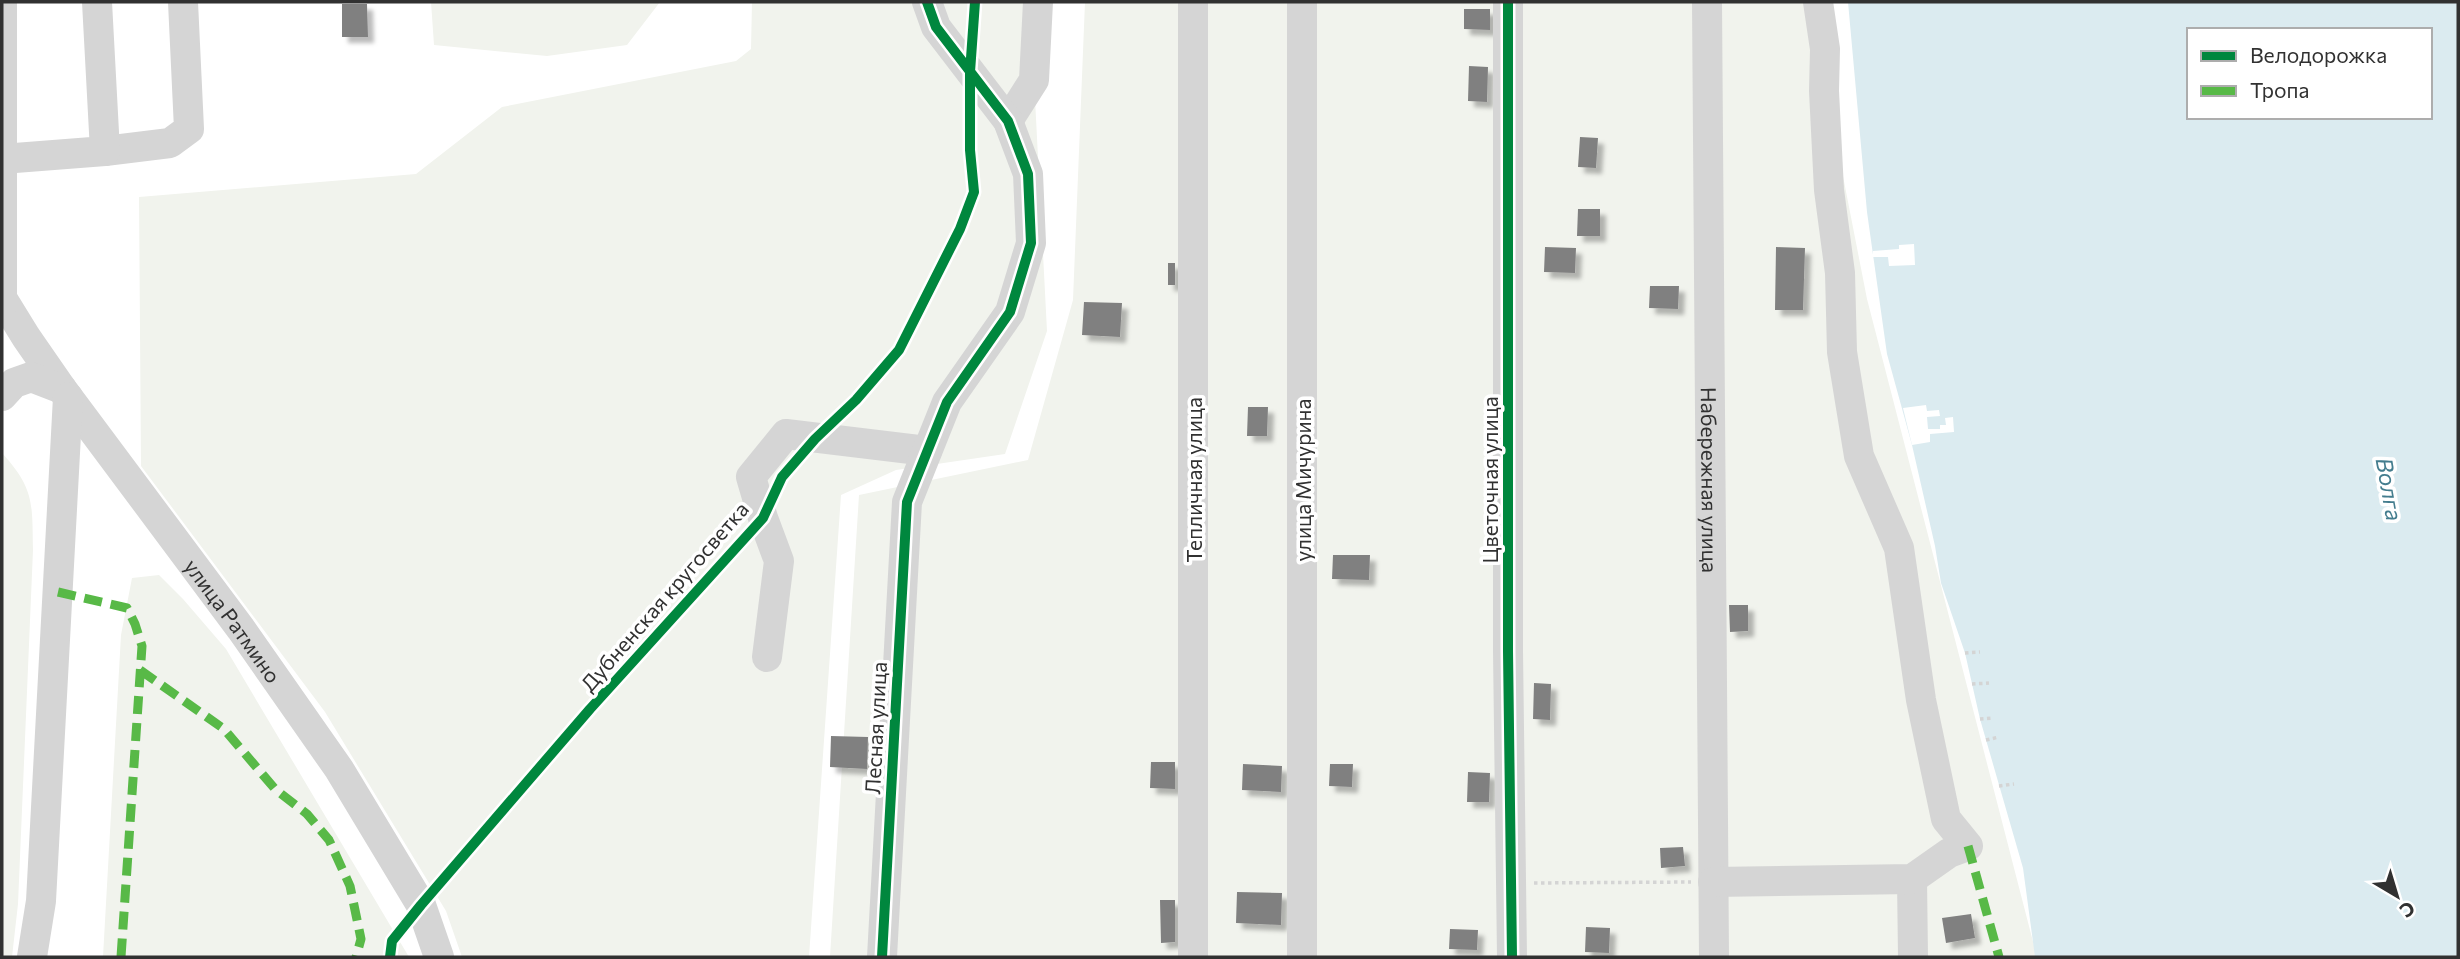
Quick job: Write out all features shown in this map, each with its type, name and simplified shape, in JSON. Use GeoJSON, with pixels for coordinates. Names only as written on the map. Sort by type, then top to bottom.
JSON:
{"type":"FeatureCollection","features":[{"type":"Feature","properties":{"kind":"street"},"geometry":{"type":"LineString","coordinates":[[2,2],[2,304]]}},
{"type":"Feature","properties":{"kind":"street"},"geometry":{"type":"LineString","coordinates":[[97,2],[105,151]]}},
{"type":"Feature","properties":{"kind":"street"},"geometry":{"type":"LineString","coordinates":[[2,159],[170,144],[189,130],[183,2]]}},
{"type":"Feature","properties":{"kind":"street","name":"Лесная улица"},"geometry":{"type":"LineString","coordinates":[[882,957],[907,502],[947,402],[1010,312],[1031,243],[1028,174],[1008,121],[936,27],[927,2]]}},
{"type":"Feature","properties":{"kind":"street"},"geometry":{"type":"LineString","coordinates":[[1008,121],[1034,80],[1038,2]]}},
{"type":"Feature","properties":{"kind":"street","name":"Тепличная улица"},"geometry":{"type":"LineString","coordinates":[[1193,2],[1193,957]]}},
{"type":"Feature","properties":{"kind":"street","name":"улица Мичурина"},"geometry":{"type":"LineString","coordinates":[[1302,2],[1302,957]]}},
{"type":"Feature","properties":{"kind":"street","name":"Цветочная улица"},"geometry":{"type":"LineString","coordinates":[[1507,2],[1508,652],[1512,957]]}},
{"type":"Feature","properties":{"kind":"street","name":"Набережная улица"},"geometry":{"type":"LineString","coordinates":[[1707,2],[1714,957]]}},
{"type":"Feature","properties":{"kind":"street"},"geometry":{"type":"LineString","coordinates":[[1713,882],[1912,879],[1949,853],[1968,846],[1947,819],[1921,700],[1899,548],[1859,456],[1842,352],[1840,273],[1829,190],[1824,91],[1825,49],[1818,2]]}},
{"type":"Feature","properties":{"kind":"street","name":"улица Ратмино"},"geometry":{"type":"LineString","coordinates":[[2,298],[65,393],[242,629],[339,769],[421,905],[439,957]]}},
{"type":"Feature","properties":{"kind":"street"},"geometry":{"type":"LineString","coordinates":[[2,396],[14,383],[31,377],[65,393],[41,901],[32,957]]}},
{"type":"Feature","properties":{"kind":"street"},"geometry":{"type":"LineString","coordinates":[[766,657],[779,561],[751,477],[786,434],[927,451]]}},
{"type":"Feature","properties":{"kind":"street"},"geometry":{"type":"LineString","coordinates":[[1912,879],[1913,957]]}},
{"type":"Feature","properties":{"kind":"path"},"geometry":{"type":"LineString","coordinates":[[1965,653],[1980,652]]}},
{"type":"Feature","properties":{"kind":"path"},"geometry":{"type":"LineString","coordinates":[[1972,684],[1989,683]]}},
{"type":"Feature","properties":{"kind":"path"},"geometry":{"type":"LineString","coordinates":[[1980,719],[1993,718]]}},
{"type":"Feature","properties":{"kind":"path"},"geometry":{"type":"LineString","coordinates":[[1986,740],[1999,737]]}},
{"type":"Feature","properties":{"kind":"path"},"geometry":{"type":"LineString","coordinates":[[1999,786],[2014,784]]}},
{"type":"Feature","properties":{"kind":"path"},"geometry":{"type":"LineString","coordinates":[[1511,883],[1713,882]]}},
{"type":"Feature","properties":{"kind":"shaded area"},"geometry":{"type":"Polygon","coordinates":[[[431,2],[660,2],[627,45],[547,56],[434,45],[431,2]]]}},
{"type":"Feature","properties":{"kind":"shaded area"},"geometry":{"type":"Polygon","coordinates":[[[752,2],[1030,2],[1047,331],[1005,454],[896,470],[841,495],[809,957],[462,957],[446,911],[325,712],[141,466],[139,197],[416,174],[502,107],[736,61],[751,49],[752,2]]]}},
{"type":"Feature","properties":{"kind":"shaded area"},"geometry":{"type":"Polygon","coordinates":[[[1085,2],[1809,2],[1867,299],[2037,957],[830,957],[859,495],[1028,460],[1073,300],[1085,2]]]}},
{"type":"Feature","properties":{"kind":"shaded area"},"geometry":{"type":"Polygon","coordinates":[[[2,453],[26,487],[30,498],[33,534],[18,904],[12,957],[2,957],[2,453]]]}},
{"type":"Feature","properties":{"kind":"shaded area"},"geometry":{"type":"Polygon","coordinates":[[[159,575],[226,649],[409,957],[103,957],[121,635],[132,578],[159,575]]]}},
{"type":"Feature","properties":{"kind":"water","name":"Волга"},"geometry":{"type":"Polygon","coordinates":[[[1848,2],[2458,2],[2458,957],[2035,957],[2023,868],[1980,719],[1965,653],[1941,583],[1912,445],[1887,354],[1867,212],[1848,2]]]}},
{"type":"Feature","properties":{"kind":"pier"},"geometry":{"type":"Polygon","coordinates":[[[1914,244],[1915,265],[1889,266],[1888,257],[1873,257],[1873,251],[1899,249],[1899,245],[1914,244]]]}},
{"type":"Feature","properties":{"kind":"pier"},"geometry":{"type":"Polygon","coordinates":[[[1926,405],[1927,411],[1939,410],[1940,416],[1927,417],[1928,429],[1940,429],[1940,425],[1946,425],[1945,418],[1953,417],[1954,432],[1930,434],[1930,442],[1912,445],[1903,408],[1926,405]]]}},
{"type":"Feature","properties":{"kind":"building"},"geometry":{"type":"Polygon","coordinates":[[[342,4],[367,4],[368,37],[342,37],[342,4]]]}},
{"type":"Feature","properties":{"kind":"building"},"geometry":{"type":"Polygon","coordinates":[[[1464,9],[1490,9],[1490,30],[1464,29],[1464,9]]]}},
{"type":"Feature","properties":{"kind":"building"},"geometry":{"type":"Polygon","coordinates":[[[1469,66],[1488,67],[1487,102],[1468,101],[1469,66]]]}},
{"type":"Feature","properties":{"kind":"building"},"geometry":{"type":"Polygon","coordinates":[[[1580,137],[1598,138],[1596,168],[1578,167],[1580,137]]]}},
{"type":"Feature","properties":{"kind":"building"},"geometry":{"type":"Polygon","coordinates":[[[1578,209],[1600,209],[1600,236],[1577,236],[1578,209]]]}},
{"type":"Feature","properties":{"kind":"building"},"geometry":{"type":"Polygon","coordinates":[[[1545,247],[1576,248],[1575,273],[1544,272],[1545,247]]]}},
{"type":"Feature","properties":{"kind":"building"},"geometry":{"type":"Polygon","coordinates":[[[1776,247],[1805,248],[1803,310],[1775,310],[1776,247]]]}},
{"type":"Feature","properties":{"kind":"building"},"geometry":{"type":"Polygon","coordinates":[[[1168,263],[1175,263],[1175,285],[1168,285],[1168,263]]]}},
{"type":"Feature","properties":{"kind":"building"},"geometry":{"type":"Polygon","coordinates":[[[1650,286],[1679,286],[1678,309],[1649,308],[1650,286]]]}},
{"type":"Feature","properties":{"kind":"building"},"geometry":{"type":"Polygon","coordinates":[[[1084,302],[1122,303],[1120,337],[1082,335],[1084,302]]]}},
{"type":"Feature","properties":{"kind":"building"},"geometry":{"type":"Polygon","coordinates":[[[1248,407],[1268,407],[1267,436],[1247,436],[1248,407]]]}},
{"type":"Feature","properties":{"kind":"building"},"geometry":{"type":"Polygon","coordinates":[[[1333,555],[1370,555],[1369,580],[1332,579],[1333,555]]]}},
{"type":"Feature","properties":{"kind":"building"},"geometry":{"type":"Polygon","coordinates":[[[1729,605],[1748,605],[1748,631],[1730,632],[1729,605]]]}},
{"type":"Feature","properties":{"kind":"building"},"geometry":{"type":"Polygon","coordinates":[[[1534,683],[1551,684],[1550,720],[1533,719],[1534,683]]]}},
{"type":"Feature","properties":{"kind":"building"},"geometry":{"type":"Polygon","coordinates":[[[831,736],[868,737],[867,769],[830,767],[831,736]]]}},
{"type":"Feature","properties":{"kind":"building"},"geometry":{"type":"Polygon","coordinates":[[[1151,762],[1175,762],[1175,789],[1150,788],[1151,762]]]}},
{"type":"Feature","properties":{"kind":"building"},"geometry":{"type":"Polygon","coordinates":[[[1243,764],[1282,766],[1281,792],[1242,790],[1243,764]]]}},
{"type":"Feature","properties":{"kind":"building"},"geometry":{"type":"Polygon","coordinates":[[[1330,764],[1353,764],[1352,787],[1329,786],[1330,764]]]}},
{"type":"Feature","properties":{"kind":"building"},"geometry":{"type":"Polygon","coordinates":[[[1468,772],[1490,773],[1489,802],[1467,802],[1468,772]]]}},
{"type":"Feature","properties":{"kind":"building"},"geometry":{"type":"Polygon","coordinates":[[[1683,847],[1685,866],[1661,868],[1660,848],[1683,847]]]}},
{"type":"Feature","properties":{"kind":"building"},"geometry":{"type":"Polygon","coordinates":[[[1237,892],[1282,893],[1281,925],[1236,923],[1237,892]]]}},
{"type":"Feature","properties":{"kind":"building"},"geometry":{"type":"Polygon","coordinates":[[[1160,900],[1175,900],[1175,942],[1161,943],[1160,900]]]}},
{"type":"Feature","properties":{"kind":"building"},"geometry":{"type":"Polygon","coordinates":[[[1971,914],[1975,938],[1946,943],[1942,918],[1971,914]]]}},
{"type":"Feature","properties":{"kind":"building"},"geometry":{"type":"Polygon","coordinates":[[[1586,927],[1610,928],[1609,953],[1585,952],[1586,927]]]}},
{"type":"Feature","properties":{"kind":"building"},"geometry":{"type":"Polygon","coordinates":[[[1450,929],[1478,930],[1477,950],[1449,949],[1450,929]]]}},
{"type":"Feature","properties":{"kind":"marked path"},"geometry":{"type":"LineString","coordinates":[[58,592],[127,608],[142,646],[121,957]]}},
{"type":"Feature","properties":{"kind":"marked path"},"geometry":{"type":"LineString","coordinates":[[140,670],[224,729],[275,789],[307,814],[329,840],[350,886],[361,939],[356,957]]}},
{"type":"Feature","properties":{"kind":"marked path"},"geometry":{"type":"LineString","coordinates":[[1968,846],[1999,957]]}},
{"type":"Feature","properties":{"kind":"cycle path"},"geometry":{"type":"LineString","coordinates":[[882,957],[907,502],[947,402],[1010,312],[1031,243],[1028,174],[1008,121],[936,27],[927,2]]}},
{"type":"Feature","properties":{"kind":"cycle path","name":"Дубненская кругосветка"},"geometry":{"type":"LineString","coordinates":[[390,957],[392,941],[421,905],[590,709],[763,518],[782,477],[815,439],[856,400],[899,350],[960,229],[974,192],[970,150],[970,72],[975,2]]}},
{"type":"Feature","properties":{"kind":"cycle path"},"geometry":{"type":"LineString","coordinates":[[1508,2],[1508,651],[1512,957]]}}]}
